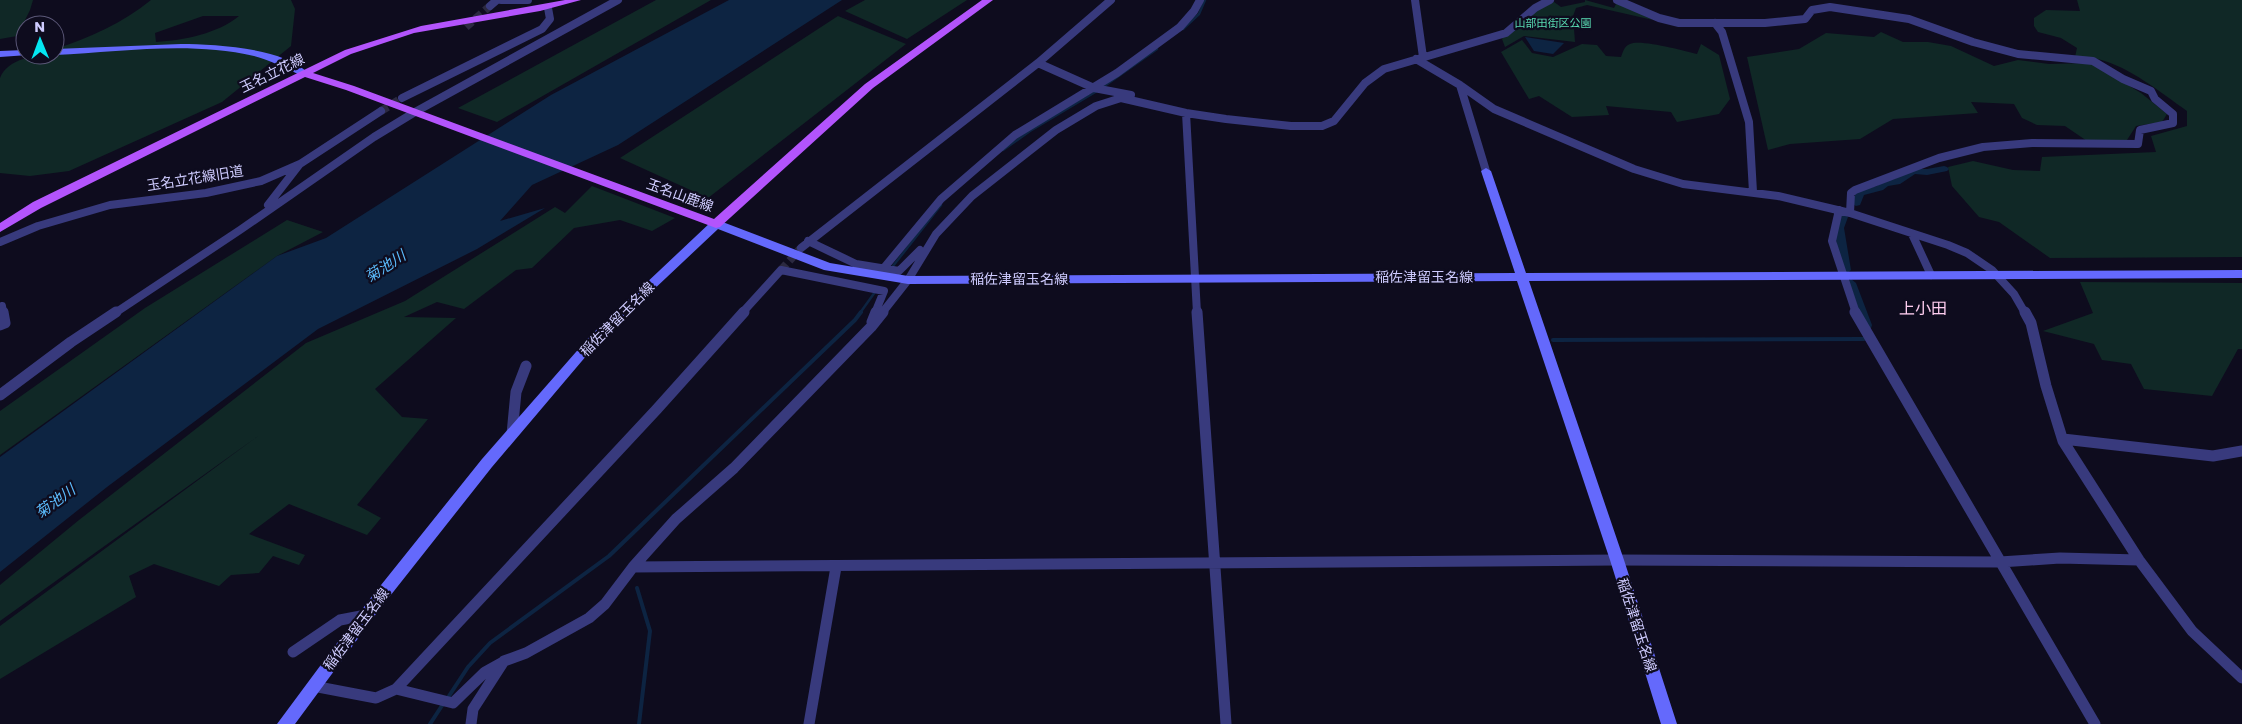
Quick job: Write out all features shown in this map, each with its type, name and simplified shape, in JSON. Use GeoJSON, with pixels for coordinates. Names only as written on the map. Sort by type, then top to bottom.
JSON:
{"type":"FeatureCollection","features":[{"type":"Feature","properties":{"kind":"main road","name":"玉名立花線"},"geometry":{"type":"LineString","coordinates":[[0,228],[37,205],[303,73],[371,43],[432,26],[548,8],[576,0]]}},
{"type":"Feature","properties":{"kind":"main road","name":"玉名山鹿線"},"geometry":{"type":"LineString","coordinates":[[303,73],[716,224],[869,86],[988,0]]}},
{"type":"Feature","properties":{"kind":"main road"},"geometry":{"type":"LineString","coordinates":[[65,52],[172,48],[232,50],[253,53],[280,61],[303,73]]}},
{"type":"Feature","properties":{"kind":"main road"},"geometry":{"type":"LineString","coordinates":[[0,54],[15,53]]}},
{"type":"Feature","properties":{"kind":"main road"},"geometry":{"type":"LineString","coordinates":[[1486,171],[1522,276],[2242,274]]}},
{"type":"Feature","properties":{"kind":"main road","name":"稲佐津留玉名線"},"geometry":{"type":"LineString","coordinates":[[285,724],[366,615],[512,434],[594,339],[716,224],[828,267],[908,280],[1522,276],[1617,560],[1669,724]]}},
{"type":"Feature","properties":{"kind":"street"},"geometry":{"type":"LineString","coordinates":[[490,6],[497,0]]}},
{"type":"Feature","properties":{"kind":"street"},"geometry":{"type":"LineString","coordinates":[[501,0],[528,0]]}},
{"type":"Feature","properties":{"kind":"street"},"geometry":{"type":"LineString","coordinates":[[0,395],[72,342],[240,230],[374,137],[618,0]]}},
{"type":"Feature","properties":{"kind":"street"},"geometry":{"type":"LineString","coordinates":[[1111,0],[1038,63],[805,244],[856,264],[899,271],[972,196],[997,175],[1056,130],[1096,106],[1120,98],[1186,113],[1260,123],[1322,126],[1334,121],[1365,83],[1384,69],[1506,33],[1535,8],[1550,0]]}},
{"type":"Feature","properties":{"kind":"street"},"geometry":{"type":"LineString","coordinates":[[883,269],[941,199],[1015,135],[1117,73],[1180,27],[1194,11],[1200,0]]}},
{"type":"Feature","properties":{"kind":"street"},"geometry":{"type":"LineString","coordinates":[[1415,0],[1419,58]]}},
{"type":"Feature","properties":{"kind":"street"},"geometry":{"type":"LineString","coordinates":[[1617,0],[1659,18],[1679,23],[1765,23],[1805,19],[1812,10],[1830,7],[1909,18],[1973,42],[2018,54],[2093,61],[2102,64],[2123,80],[2151,91],[2155,99],[2173,114],[2173,123],[2140,130],[2138,144],[2064,143],[1997,145],[1942,157],[1907,169],[1877,183],[1859,187],[1851,193],[1850,213]]}},
{"type":"Feature","properties":{"kind":"street"},"geometry":{"type":"LineString","coordinates":[[402,98],[542,28],[550,19],[548,8]]}},
{"type":"Feature","properties":{"kind":"street"},"geometry":{"type":"LineString","coordinates":[[1716,23],[1722,32],[1749,122],[1753,192]]}},
{"type":"Feature","properties":{"kind":"street"},"geometry":{"type":"LineString","coordinates":[[1419,58],[1494,109],[1634,169],[1683,184],[1753,192],[1838,210],[1967,252],[1997,275],[2014,294],[2031,323],[2046,386],[2063,439],[2139,560],[2192,631],[2242,678]]}},
{"type":"Feature","properties":{"kind":"street"},"geometry":{"type":"LineString","coordinates":[[1038,63],[1094,88],[1159,102],[1163,107]]}},
{"type":"Feature","properties":{"kind":"street"},"geometry":{"type":"LineString","coordinates":[[1460,85],[1486,171]]}},
{"type":"Feature","properties":{"kind":"street","name":"玉名立花線旧道"},"geometry":{"type":"LineString","coordinates":[[0,242],[38,226],[110,205],[232,188],[260,181],[300,164],[381,111]]}},
{"type":"Feature","properties":{"kind":"street"},"geometry":{"type":"LineString","coordinates":[[1186,113],[1202,407],[1216,563],[1226,724]]}},
{"type":"Feature","properties":{"kind":"street"},"geometry":{"type":"LineString","coordinates":[[259,215],[300,164]]}},
{"type":"Feature","properties":{"kind":"street"},"geometry":{"type":"LineString","coordinates":[[1838,210],[1832,241],[1856,312],[2095,724]]}},
{"type":"Feature","properties":{"kind":"street"},"geometry":{"type":"LineString","coordinates":[[396,689],[453,703],[485,672],[504,661],[526,653],[588,618],[605,604],[633,567],[676,519],[734,468],[871,328],[908,280],[936,234]]}},
{"type":"Feature","properties":{"kind":"street"},"geometry":{"type":"LineString","coordinates":[[1912,234],[1931,275]]}},
{"type":"Feature","properties":{"kind":"street"},"geometry":{"type":"LineString","coordinates":[[313,686],[376,698],[396,689],[657,409],[781,270],[884,291],[873,316],[871,328]]}},
{"type":"Feature","properties":{"kind":"street"},"geometry":{"type":"LineString","coordinates":[[0,325],[4,323],[2,306]]}},
{"type":"Feature","properties":{"kind":"street"},"geometry":{"type":"LineString","coordinates":[[512,434],[516,392],[526,366]]}},
{"type":"Feature","properties":{"kind":"street"},"geometry":{"type":"LineString","coordinates":[[2063,439],[2213,456],[2242,451]]}},
{"type":"Feature","properties":{"kind":"street"},"geometry":{"type":"LineString","coordinates":[[633,567],[1617,560],[2000,562],[2060,558],[2139,560]]}},
{"type":"Feature","properties":{"kind":"street"},"geometry":{"type":"LineString","coordinates":[[809,724],[836,567]]}},
{"type":"Feature","properties":{"kind":"street"},"geometry":{"type":"LineString","coordinates":[[293,652],[340,620],[366,615]]}},
{"type":"Feature","properties":{"kind":"street"},"geometry":{"type":"LineString","coordinates":[[471,724],[473,709],[504,661]]}},
{"type":"Feature","properties":{"kind":"green space"},"geometry":{"type":"Polygon","coordinates":[[[0,0],[33,0],[28,15],[15,15],[15,36],[0,39],[0,0]]]}},
{"type":"Feature","properties":{"kind":"green space"},"geometry":{"type":"Polygon","coordinates":[[[151,0],[291,0],[295,9],[291,46],[222,102],[69,171],[30,176],[0,173],[0,78],[4,71],[15,63],[15,65],[65,65],[65,45],[105,29],[129,16],[151,0]],[[203,16],[155,33],[156,42],[200,35],[239,16],[203,16]]]}},
{"type":"Feature","properties":{"kind":"green space"},"geometry":{"type":"Polygon","coordinates":[[[656,0],[711,0],[497,122],[458,108],[656,0]]]}},
{"type":"Feature","properties":{"kind":"green space"},"geometry":{"type":"Polygon","coordinates":[[[865,0],[967,0],[907,39],[845,11],[865,0]]]}},
{"type":"Feature","properties":{"kind":"green space","name":"山部田街区公園"},"geometry":{"type":"Polygon","coordinates":[[[1585,0],[1614,8],[1617,2],[1653,20],[1587,5],[1576,8],[1573,16],[1575,42],[1524,36],[1505,47],[1502,39],[1504,36],[1539,8],[1554,2],[1561,7],[1585,2],[1585,0]]]}},
{"type":"Feature","properties":{"kind":"green space"},"geometry":{"type":"Polygon","coordinates":[[[2077,0],[2242,0],[2242,257],[2050,258],[1999,222],[1979,217],[1952,186],[1948,167],[1973,161],[2013,170],[2040,171],[2042,157],[2156,152],[2151,136],[2187,126],[2187,111],[2133,74],[2098,59],[2075,57],[2077,48],[2061,38],[2038,32],[2034,26],[2034,18],[2046,10],[2080,11],[2077,0]]]}},
{"type":"Feature","properties":{"kind":"green space"},"geometry":{"type":"Polygon","coordinates":[[[838,16],[906,44],[708,198],[620,158],[838,16]]]}},
{"type":"Feature","properties":{"kind":"green space"},"geometry":{"type":"Polygon","coordinates":[[[1881,32],[1903,42],[1928,42],[1951,46],[1994,66],[2018,60],[2049,64],[2091,63],[2141,93],[2167,114],[2162,122],[2136,126],[2127,140],[2087,141],[2065,126],[2037,125],[2022,118],[2014,104],[1971,102],[1978,113],[1893,119],[1860,139],[1790,144],[1768,150],[1747,57],[1799,49],[1826,33],[1874,37],[1881,32]]]}},
{"type":"Feature","properties":{"kind":"green space"},"geometry":{"type":"Polygon","coordinates":[[[1522,40],[1532,53],[1553,57],[1582,44],[1597,45],[1606,56],[1621,57],[1626,46],[1636,43],[1663,46],[1697,54],[1701,44],[1719,55],[1730,99],[1719,114],[1677,122],[1671,112],[1606,106],[1609,115],[1572,117],[1539,96],[1529,99],[1501,52],[1522,40]]]}},
{"type":"Feature","properties":{"kind":"green space"},"geometry":{"type":"Polygon","coordinates":[[[592,186],[675,218],[652,231],[620,220],[574,228],[532,268],[516,270],[464,309],[437,302],[404,317],[456,318],[375,389],[402,417],[428,419],[357,505],[381,518],[367,535],[289,504],[249,534],[305,555],[299,565],[273,556],[259,573],[231,575],[219,586],[154,564],[129,576],[136,597],[0,679],[0,626],[258,436],[0,621],[0,585],[79,520],[306,343],[405,301],[555,207],[565,213],[592,186]]]}},
{"type":"Feature","properties":{"kind":"green space"},"geometry":{"type":"Polygon","coordinates":[[[287,220],[323,232],[277,256],[0,455],[0,411],[145,308],[287,220]]]}},
{"type":"Feature","properties":{"kind":"green space"},"geometry":{"type":"Polygon","coordinates":[[[2080,282],[2242,283],[2242,349],[2238,349],[2212,396],[2144,389],[2131,364],[2102,360],[2094,344],[2043,331],[2093,313],[2080,282]]]}},
{"type":"Feature","properties":{"kind":"water","name":"菊池川"},"geometry":{"type":"Polygon","coordinates":[[[729,0],[842,0],[618,145],[532,185],[500,221],[545,208],[477,249],[318,329],[107,487],[0,572],[0,457],[277,256],[326,238],[551,95],[729,0]]]}},
{"type":"Feature","properties":{"kind":"water"},"geometry":{"type":"Polygon","coordinates":[[[1525,37],[1564,43],[1553,54],[1534,51],[1525,37]]]}},
{"type":"Feature","properties":{"kind":"waterway"},"geometry":{"type":"LineString","coordinates":[[1183,29],[1199,14],[1205,0]]}},
{"type":"Feature","properties":{"kind":"waterway"},"geometry":{"type":"LineString","coordinates":[[1103,87],[1157,49]]}},
{"type":"Feature","properties":{"kind":"waterway"},"geometry":{"type":"LineString","coordinates":[[1003,150],[1030,131],[1097,91]]}},
{"type":"Feature","properties":{"kind":"waterway"},"geometry":{"type":"LineString","coordinates":[[1856,203],[1860,193],[1880,188],[1885,183],[1897,182],[1913,171],[1927,172],[1944,169]]}},
{"type":"Feature","properties":{"kind":"waterway"},"geometry":{"type":"LineString","coordinates":[[893,266],[941,205]]}},
{"type":"Feature","properties":{"kind":"waterway"},"geometry":{"type":"LineString","coordinates":[[1843,217],[1839,228],[1846,270]]}},
{"type":"Feature","properties":{"kind":"waterway"},"geometry":{"type":"LineString","coordinates":[[1851,283],[1867,325]]}},
{"type":"Feature","properties":{"kind":"waterway"},"geometry":{"type":"LineString","coordinates":[[860,313],[875,292]]}},
{"type":"Feature","properties":{"kind":"waterway"},"geometry":{"type":"LineString","coordinates":[[447,699],[468,667],[490,643],[609,556],[855,320],[861,312]]}},
{"type":"Feature","properties":{"kind":"waterway"},"geometry":{"type":"LineString","coordinates":[[1553,340],[1864,339]]}},
{"type":"Feature","properties":{"kind":"waterway"},"geometry":{"type":"LineString","coordinates":[[637,588],[650,631],[639,724]]}},
{"type":"Feature","properties":{"kind":"waterway"},"geometry":{"type":"LineString","coordinates":[[430,724],[443,704]]}},
{"type":"Feature","properties":{"kind":"tunnel"},"geometry":{"type":"LineString","coordinates":[[466,27],[490,6]]}},
{"type":"Feature","properties":{"kind":"tunnel"},"geometry":{"type":"LineString","coordinates":[[381,111],[402,98]]}},
{"type":"Feature","properties":{"kind":"tunnel"},"geometry":{"type":"LineString","coordinates":[[781,270],[800,249]]}},
{"type":"Feature","properties":{"kind":"district","name":"上小田"},"geometry":{"type":"Point","coordinates":[1923,308]}}]}
